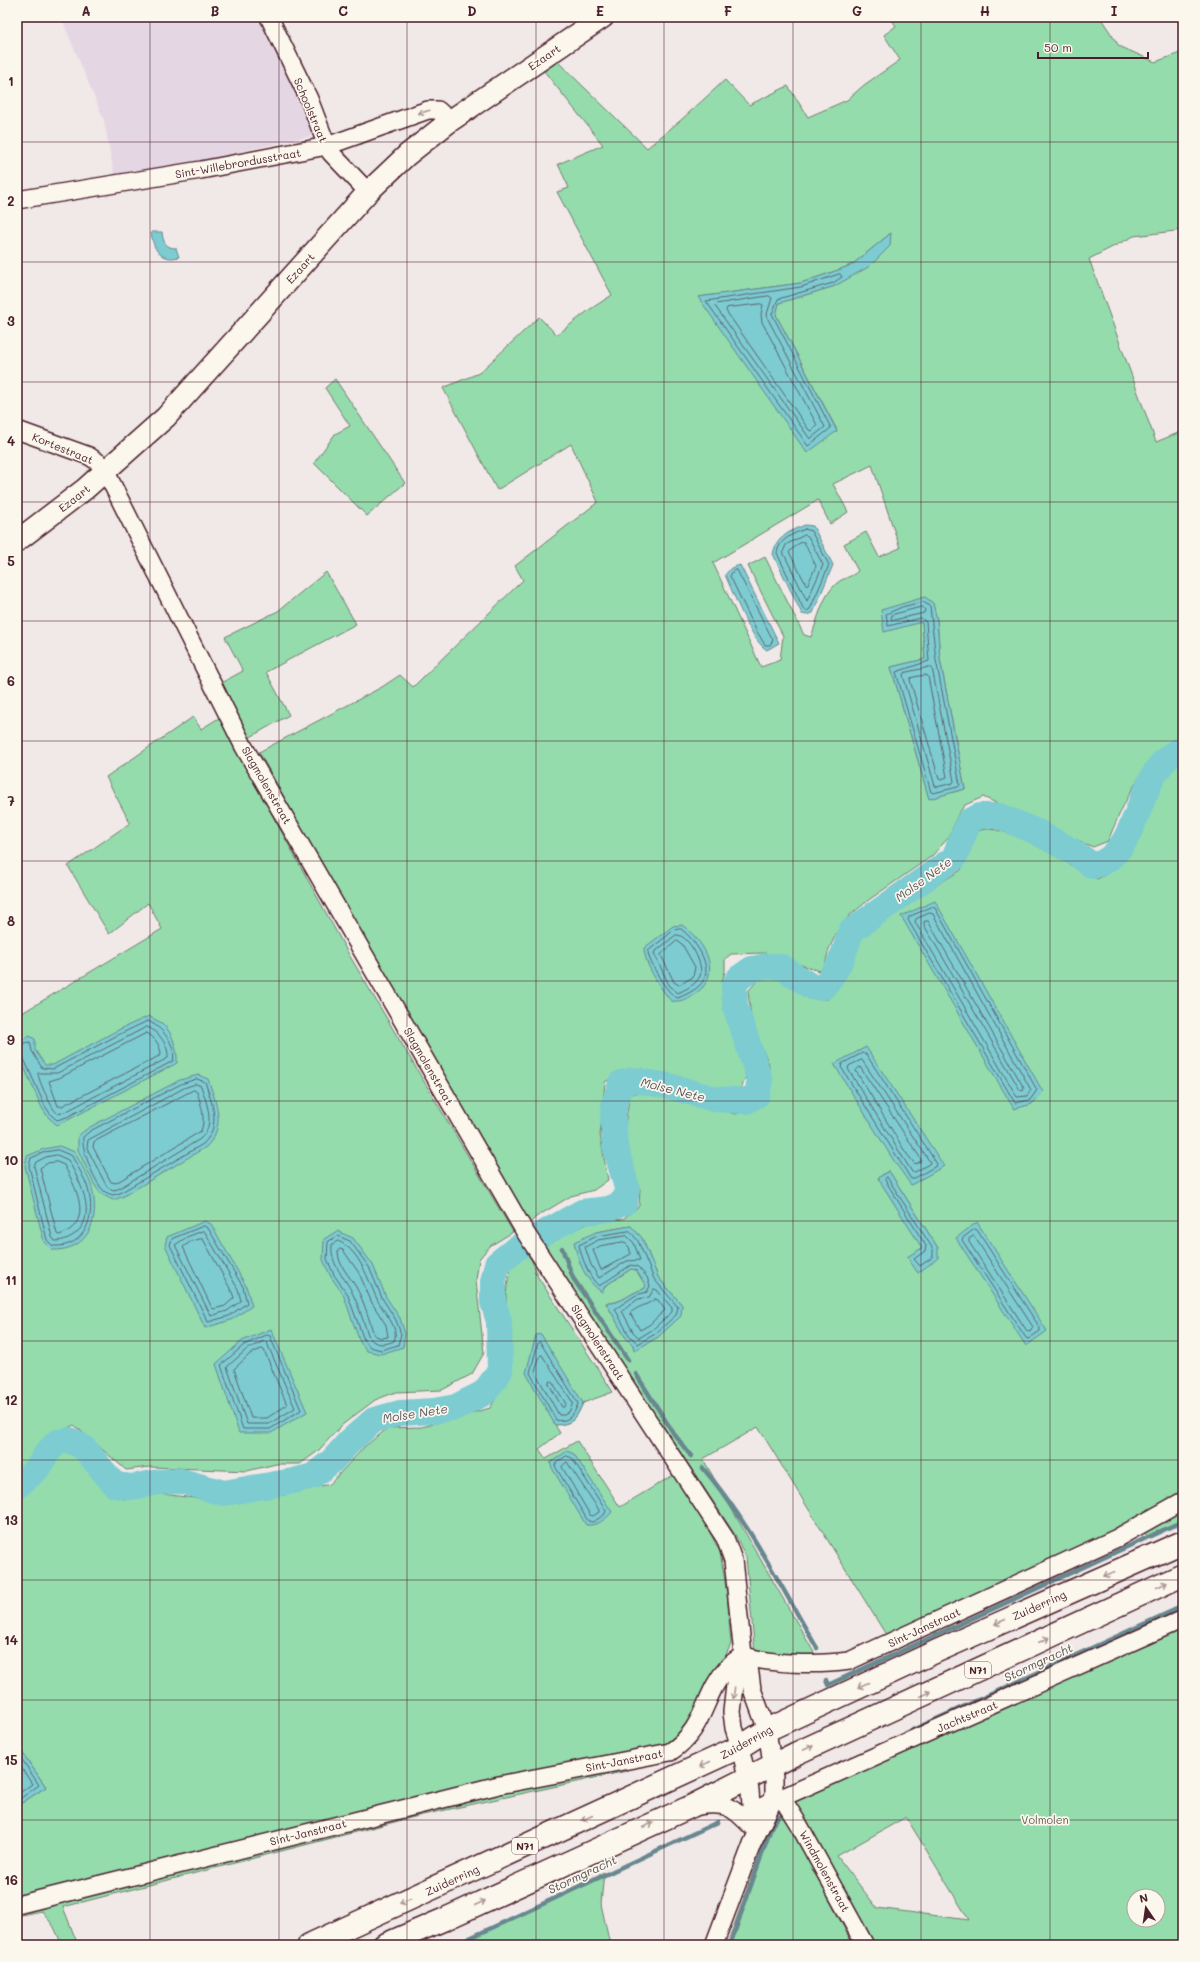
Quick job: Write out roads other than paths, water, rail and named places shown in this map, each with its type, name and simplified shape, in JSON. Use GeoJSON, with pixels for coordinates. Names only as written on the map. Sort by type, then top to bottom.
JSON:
{"type":"FeatureCollection","features":[{"type":"Feature","properties":{"kind":"highway","name":"Zuiderring"},"geometry":{"type":"LineString","coordinates":[[309,1945],[740,1747],[767,1730],[937,1651],[1183,1542]]}},
{"type":"Feature","properties":{"kind":"highway","name":"N71"},"geometry":{"type":"LineString","coordinates":[[384,1945],[445,1919],[692,1806],[773,1765],[1183,1575]]}},
{"type":"Feature","properties":{"kind":"main road","name":"Ezaart"},"geometry":{"type":"LineString","coordinates":[[17,541],[106,472],[166,417],[368,192],[407,155],[450,121],[603,17]]}},
{"type":"Feature","properties":{"kind":"street","name":"Schoolstraat"},"geometry":{"type":"LineString","coordinates":[[269,17],[309,99],[331,154],[368,192]]}},
{"type":"Feature","properties":{"kind":"street","name":"Sint-Willebrordusstraat"},"geometry":{"type":"LineString","coordinates":[[17,200],[201,170],[327,146],[428,110],[438,110],[450,121]]}},
{"type":"Feature","properties":{"kind":"street","name":"Kortestraat"},"geometry":{"type":"LineString","coordinates":[[17,430],[89,456],[98,462],[106,472]]}},
{"type":"Feature","properties":{"kind":"street","name":"Slagmolenstraat"},"geometry":{"type":"LineString","coordinates":[[106,472],[244,747],[525,1232],[725,1538],[733,1560],[743,1655],[749,1667],[752,1689],[767,1730],[778,1800],[752,1828]]}},
{"type":"Feature","properties":{"kind":"street","name":"Sint-Janstraat"},"geometry":{"type":"LineString","coordinates":[[17,1905],[499,1785],[670,1752],[684,1743],[696,1727],[712,1692],[728,1667],[743,1655],[764,1660],[833,1663],[848,1661],[1117,1538],[1183,1501]]}},
{"type":"Feature","properties":{"kind":"street","name":"Jachtstraat"},"geometry":{"type":"LineString","coordinates":[[752,1828],[778,1800],[796,1790],[1002,1701],[1183,1619]]}},
{"type":"Feature","properties":{"kind":"street","name":"Slagmolenstraat"},"geometry":{"type":"LineString","coordinates":[[714,1945],[752,1828],[747,1778],[734,1728],[732,1712],[737,1667],[743,1655]]}},
{"type":"Feature","properties":{"kind":"street","name":"Windmolenstraat"},"geometry":{"type":"LineString","coordinates":[[778,1800],[799,1825],[865,1945]]}},
{"type":"Feature","properties":{"kind":"street"},"geometry":{"type":"LineString","coordinates":[[692,1806],[716,1803],[729,1808],[740,1815],[752,1828]]}},
{"type":"Feature","properties":{"kind":"water"},"geometry":{"type":"Polygon","coordinates":[[[151,232],[162,232],[165,243],[169,247],[176,248],[179,257],[172,258],[162,256],[155,248],[151,232]]]}},
{"type":"Feature","properties":{"kind":"water"},"geometry":{"type":"Polygon","coordinates":[[[891,233],[890,246],[870,266],[835,286],[779,303],[776,315],[837,431],[807,453],[698,297],[801,283],[853,264],[891,233]]]}},
{"type":"Feature","properties":{"kind":"water"},"geometry":{"type":"Polygon","coordinates":[[[805,525],[813,526],[833,565],[813,613],[807,615],[802,614],[773,554],[777,543],[784,535],[805,525]]]}},
{"type":"Feature","properties":{"kind":"water"},"geometry":{"type":"Polygon","coordinates":[[[740,565],[779,643],[767,650],[761,645],[749,627],[725,575],[731,568],[740,565]]]}},
{"type":"Feature","properties":{"kind":"water"},"geometry":{"type":"Polygon","coordinates":[[[925,597],[933,603],[937,620],[940,659],[965,789],[929,799],[891,667],[925,659],[922,622],[884,632],[881,610],[925,597]]]}},
{"type":"Feature","properties":{"kind":"water"},"geometry":{"type":"Polygon","coordinates":[[[935,901],[1043,1092],[1032,1104],[1014,1109],[901,916],[935,901]]]}},
{"type":"Feature","properties":{"kind":"water"},"geometry":{"type":"Polygon","coordinates":[[[682,925],[698,940],[704,949],[710,968],[704,986],[695,994],[684,1000],[671,1001],[650,969],[644,948],[673,926],[682,925]]]}},
{"type":"Feature","properties":{"kind":"water"},"geometry":{"type":"Polygon","coordinates":[[[149,1016],[163,1024],[170,1032],[176,1048],[177,1063],[57,1125],[48,1117],[42,1108],[21,1060],[18,1049],[20,1041],[30,1036],[35,1039],[35,1050],[45,1065],[53,1065],[116,1031],[149,1016]]]}},
{"type":"Feature","properties":{"kind":"water"},"geometry":{"type":"Polygon","coordinates":[[[866,1047],[944,1166],[911,1185],[894,1161],[834,1064],[866,1047]]]}},
{"type":"Feature","properties":{"kind":"water"},"geometry":{"type":"Polygon","coordinates":[[[198,1075],[208,1079],[218,1114],[216,1131],[206,1147],[122,1197],[113,1200],[101,1194],[94,1184],[78,1150],[78,1136],[88,1128],[180,1080],[198,1075]]]}},
{"type":"Feature","properties":{"kind":"water"},"geometry":{"type":"Polygon","coordinates":[[[59,1146],[75,1152],[87,1174],[92,1188],[94,1211],[93,1222],[83,1239],[75,1245],[65,1249],[52,1250],[44,1242],[25,1166],[27,1156],[44,1149],[59,1146]]]}},
{"type":"Feature","properties":{"kind":"water"},"geometry":{"type":"Polygon","coordinates":[[[889,1171],[938,1248],[938,1258],[918,1273],[907,1257],[922,1248],[878,1178],[889,1171]]]}},
{"type":"Feature","properties":{"kind":"water"},"geometry":{"type":"Polygon","coordinates":[[[205,1221],[211,1224],[246,1286],[252,1306],[231,1320],[205,1328],[165,1245],[167,1237],[205,1221]]]}},
{"type":"Feature","properties":{"kind":"water"},"geometry":{"type":"Polygon","coordinates":[[[977,1222],[1047,1331],[1026,1346],[956,1238],[977,1222]]]}},
{"type":"Feature","properties":{"kind":"water"},"geometry":{"type":"Polygon","coordinates":[[[631,1226],[642,1238],[658,1277],[682,1305],[681,1316],[658,1337],[634,1351],[633,1345],[626,1338],[606,1303],[621,1300],[644,1289],[646,1286],[636,1270],[631,1269],[605,1286],[602,1292],[596,1288],[583,1270],[574,1242],[596,1232],[631,1226]]]}},
{"type":"Feature","properties":{"kind":"water"},"geometry":{"type":"Polygon","coordinates":[[[337,1231],[353,1238],[373,1265],[386,1297],[400,1318],[405,1334],[403,1347],[381,1354],[367,1351],[360,1342],[343,1294],[331,1277],[323,1260],[324,1239],[337,1231]]]}},
{"type":"Feature","properties":{"kind":"water"},"geometry":{"type":"Polygon","coordinates":[[[271,1329],[307,1412],[271,1433],[239,1433],[216,1364],[242,1341],[271,1329]]]}},
{"type":"Feature","properties":{"kind":"water"},"geometry":{"type":"Polygon","coordinates":[[[541,1334],[583,1403],[573,1420],[566,1424],[555,1425],[526,1373],[536,1335],[541,1334]]]}},
{"type":"Feature","properties":{"kind":"water"},"geometry":{"type":"Polygon","coordinates":[[[567,1451],[574,1454],[612,1512],[604,1520],[586,1525],[552,1468],[550,1463],[567,1451]]]}},
{"type":"Feature","properties":{"kind":"water"},"geometry":{"type":"Polygon","coordinates":[[[17,1745],[46,1787],[17,1806],[17,1745]]]}},
{"type":"Feature","properties":{"kind":"waterway","name":"Molse Nete"},"geometry":{"type":"LineString","coordinates":[[17,1486],[37,1469],[47,1453],[57,1442],[70,1440],[84,1448],[115,1485],[131,1487],[159,1482],[181,1481],[224,1493],[293,1481],[313,1476],[332,1461],[349,1442],[374,1420],[400,1413],[434,1411],[456,1407],[484,1393],[500,1371],[499,1321],[493,1302],[493,1282],[497,1264],[517,1248],[582,1212],[609,1209],[625,1202],[627,1188],[615,1146],[613,1119],[614,1104],[621,1083],[633,1080],[669,1086],[714,1099],[746,1101],[757,1095],[760,1080],[735,1006],[734,986],[739,978],[752,969],[768,966],[782,967],[812,987],[823,987],[833,974],[840,961],[851,931],[954,858],[969,821],[980,816],[999,816],[1037,832],[1077,854],[1093,866],[1110,858],[1122,845],[1131,828],[1155,772],[1167,758],[1183,749]]}},
{"type":"Feature","properties":{"kind":"waterway"},"geometry":{"type":"LineString","coordinates":[[553,1229],[557,1238]]}},
{"type":"Feature","properties":{"kind":"waterway"},"geometry":{"type":"LineString","coordinates":[[562,1248],[573,1278],[628,1360]]}},
{"type":"Feature","properties":{"kind":"waterway"},"geometry":{"type":"LineString","coordinates":[[636,1374],[674,1434],[691,1456]]}},
{"type":"Feature","properties":{"kind":"waterway"},"geometry":{"type":"LineString","coordinates":[[703,1468],[720,1489],[750,1533],[817,1648]]}},
{"type":"Feature","properties":{"kind":"waterway"},"geometry":{"type":"LineString","coordinates":[[826,1680],[828,1685],[1183,1521]]}},
{"type":"Feature","properties":{"kind":"waterway","name":"Stormgracht"},"geometry":{"type":"LineString","coordinates":[[906,1733],[1183,1606]]}},
{"type":"Feature","properties":{"kind":"waterway"},"geometry":{"type":"LineString","coordinates":[[730,1945],[772,1825],[779,1816]]}},
{"type":"Feature","properties":{"kind":"waterway","name":"Stormgracht"},"geometry":{"type":"LineString","coordinates":[[455,1945],[718,1822]]}},
{"type":"Feature","properties":{"kind":"park label","name":"Volmolen"},"geometry":{"type":"Point","coordinates":[1045,1819]}}]}
